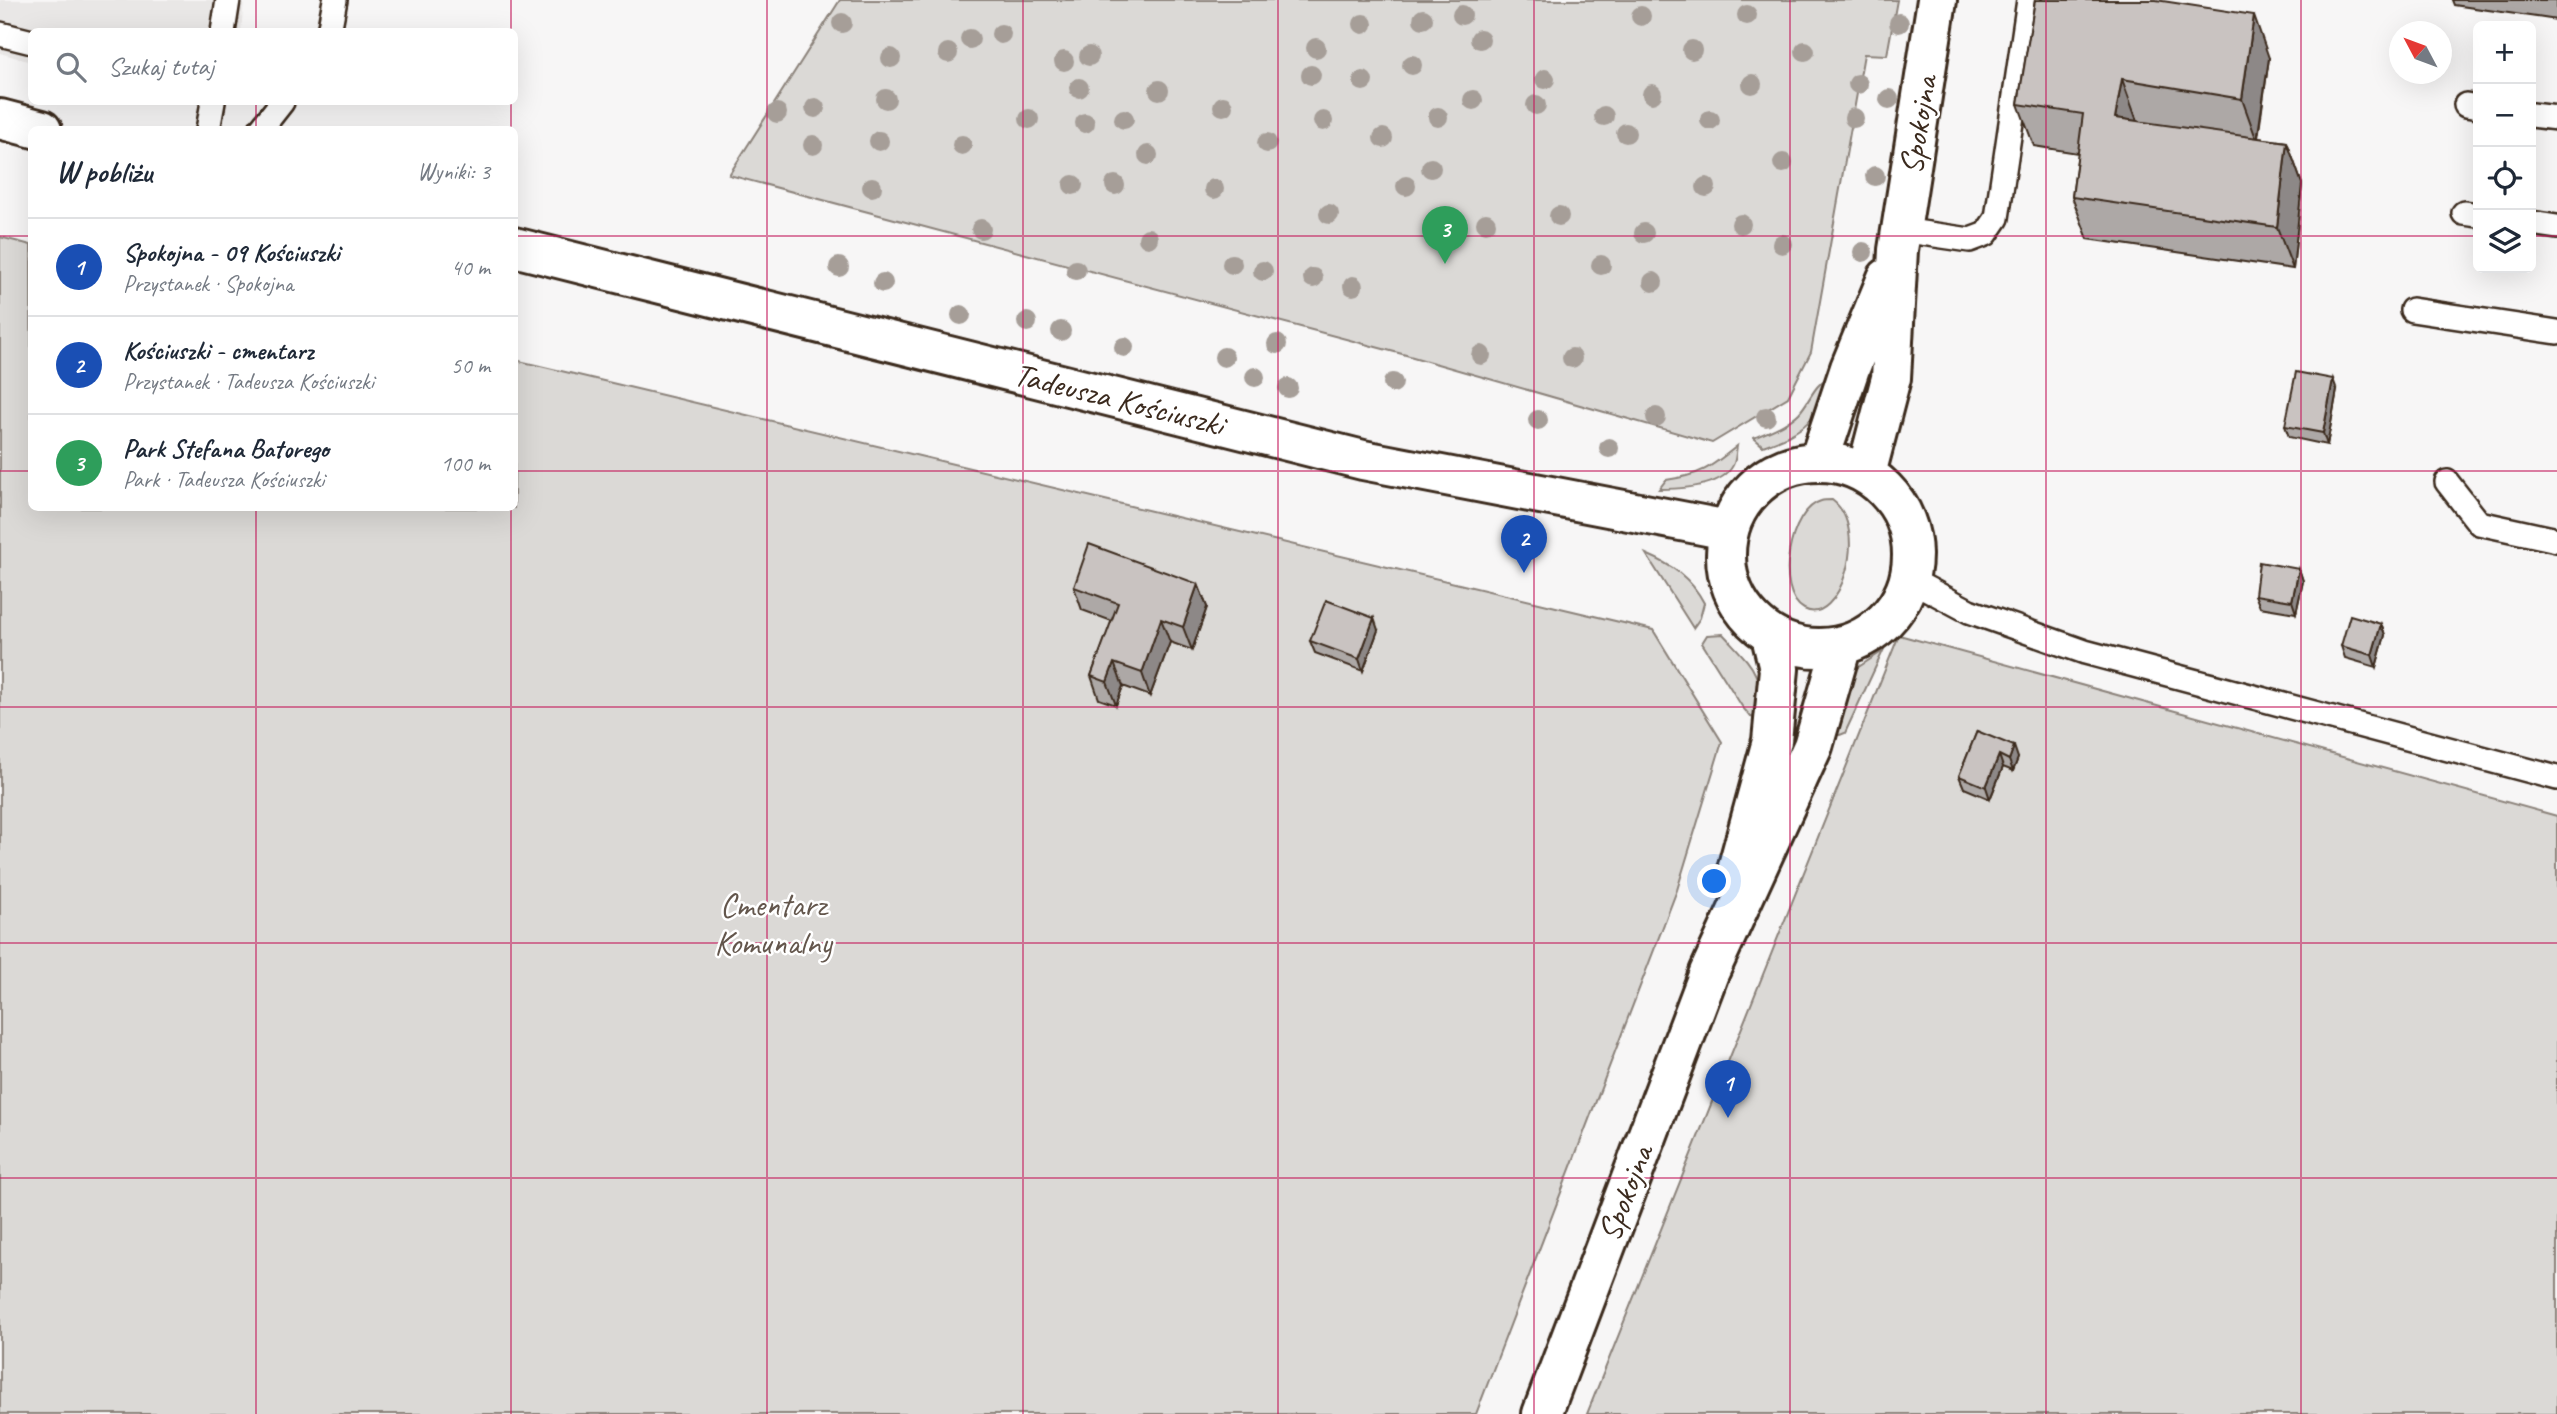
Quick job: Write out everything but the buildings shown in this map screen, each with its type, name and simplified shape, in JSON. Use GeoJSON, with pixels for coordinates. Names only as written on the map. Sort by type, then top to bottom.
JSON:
{"type":"FeatureCollection","features":[{"type":"Feature","properties":{"kind":"street","name":"Spokojna"},"geometry":{"type":"LineString","coordinates":[[1866,474],[1891,378],[1900,240],[1937,0]]}},
{"type":"Feature","properties":{"kind":"street"},"geometry":{"type":"LineString","coordinates":[[0,119],[28,126]]}},
{"type":"Feature","properties":{"kind":"street","name":"Spokojna"},"geometry":{"type":"LineString","coordinates":[[1819,461],[1850,368],[1900,240]]}},
{"type":"Feature","properties":{"kind":"street","name":"Tadeusza Kościuszki"},"geometry":{"type":"LineString","coordinates":[[518,248],[1363,460],[1728,530]]}},
{"type":"Feature","properties":{"kind":"street"},"geometry":{"type":"LineString","coordinates":[[1819,461],[1843,464],[1866,474],[1885,488],[1900,508],[1909,530],[1912,555],[1909,579],[1900,602],[1885,621],[1865,636],[1842,645],[1818,649],[1794,645],[1772,636],[1752,621],[1737,601],[1728,579],[1725,554],[1728,530],[1738,508],[1752,488],[1772,473],[1794,464],[1819,461]]}},
{"type":"Feature","properties":{"kind":"street","name":"Spokojna"},"geometry":{"type":"LineString","coordinates":[[1709,973],[1772,741],[1779,669],[1772,636]]}},
{"type":"Feature","properties":{"kind":"street","name":"Spokojna"},"geometry":{"type":"LineString","coordinates":[[1542,1414],[1709,973],[1813,746],[1842,645]]}},
{"type":"Feature","properties":{"kind":"lane"},"geometry":{"type":"LineString","coordinates":[[224,28],[228,0]]}},
{"type":"Feature","properties":{"kind":"lane"},"geometry":{"type":"LineString","coordinates":[[330,28],[335,0]]}},
{"type":"Feature","properties":{"kind":"lane"},"geometry":{"type":"LineString","coordinates":[[1900,240],[1970,240],[1986,234],[1997,218],[2029,0]]}},
{"type":"Feature","properties":{"kind":"lane"},"geometry":{"type":"LineString","coordinates":[[0,34],[28,41]]}},
{"type":"Feature","properties":{"kind":"lane"},"geometry":{"type":"LineString","coordinates":[[209,126],[212,105]]}},
{"type":"Feature","properties":{"kind":"lane"},"geometry":{"type":"LineString","coordinates":[[263,126],[280,105]]}},
{"type":"Feature","properties":{"kind":"lane"},"geometry":{"type":"LineString","coordinates":[[2536,116],[2557,118]]}},
{"type":"Feature","properties":{"kind":"lane"},"geometry":{"type":"LineString","coordinates":[[2536,224],[2557,227]]}},
{"type":"Feature","properties":{"kind":"lane"},"geometry":{"type":"LineString","coordinates":[[2412,310],[2557,331]]}},
{"type":"Feature","properties":{"kind":"lane"},"geometry":{"type":"LineString","coordinates":[[2448,482],[2479,523],[2557,540]]}},
{"type":"Feature","properties":{"kind":"lane"},"geometry":{"type":"LineString","coordinates":[[1909,579],[1969,611],[2085,652],[2557,778]]}},
{"type":"Feature","properties":{"kind":"shaded area"},"geometry":{"type":"Polygon","coordinates":[[[0,0],[244,0],[241,28],[28,28],[28,61],[0,53],[0,0]]]}},
{"type":"Feature","properties":{"kind":"green space"},"geometry":{"type":"Polygon","coordinates":[[[840,0],[1897,0],[1887,55],[1864,54],[1811,352],[1788,397],[1712,443],[1406,355],[729,175],[840,0]]]}},
{"type":"Feature","properties":{"kind":"green space","name":"Cmentarz Komunalny"},"geometry":{"type":"Polygon","coordinates":[[[0,237],[28,244],[28,511],[518,511],[518,361],[1653,630],[1722,742],[1677,890],[1476,1414],[0,1414],[0,237]]]}},
{"type":"Feature","properties":{"kind":"green space"},"geometry":{"type":"Polygon","coordinates":[[[1828,378],[1819,405],[1807,423],[1789,435],[1763,446],[1754,438],[1794,417],[1819,385],[1828,378]]]}},
{"type":"Feature","properties":{"kind":"green space"},"geometry":{"type":"Polygon","coordinates":[[[1737,446],[1734,463],[1729,471],[1712,482],[1659,489],[1666,480],[1688,476],[1704,469],[1737,446]]]}},
{"type":"Feature","properties":{"kind":"green space"},"geometry":{"type":"Polygon","coordinates":[[[1832,500],[1843,514],[1849,532],[1850,552],[1846,572],[1839,591],[1829,604],[1817,611],[1804,609],[1795,600],[1790,586],[1789,552],[1801,519],[1810,508],[1821,501],[1832,500]]]}},
{"type":"Feature","properties":{"kind":"green space"},"geometry":{"type":"Polygon","coordinates":[[[1646,554],[1680,573],[1699,594],[1704,603],[1700,618],[1693,628],[1646,554]]]}},
{"type":"Feature","properties":{"kind":"green space"},"geometry":{"type":"Polygon","coordinates":[[[1723,634],[1754,671],[1760,690],[1761,719],[1751,717],[1743,708],[1702,643],[1707,635],[1723,634]]]}},
{"type":"Feature","properties":{"kind":"green space"},"geometry":{"type":"Polygon","coordinates":[[[1899,635],[2557,816],[2557,1414],[1587,1414],[1899,635]]]}},
{"type":"Feature","properties":{"kind":"green space"},"geometry":{"type":"Polygon","coordinates":[[[1883,651],[1845,733],[1829,734],[1846,680],[1857,668],[1883,651]]]}},
{"type":"Feature","properties":{"kind":"place","name":"Park Stefana Batorego"},"geometry":{"type":"Point","coordinates":[1445,264]}},
{"type":"Feature","properties":{"kind":"place","name":"Kościuszki - cmentarz"},"geometry":{"type":"Point","coordinates":[1524,573]}},
{"type":"Feature","properties":{"kind":"place","name":"Spokojna - 09 Kościuszki"},"geometry":{"type":"Point","coordinates":[1728,1118]}}]}
